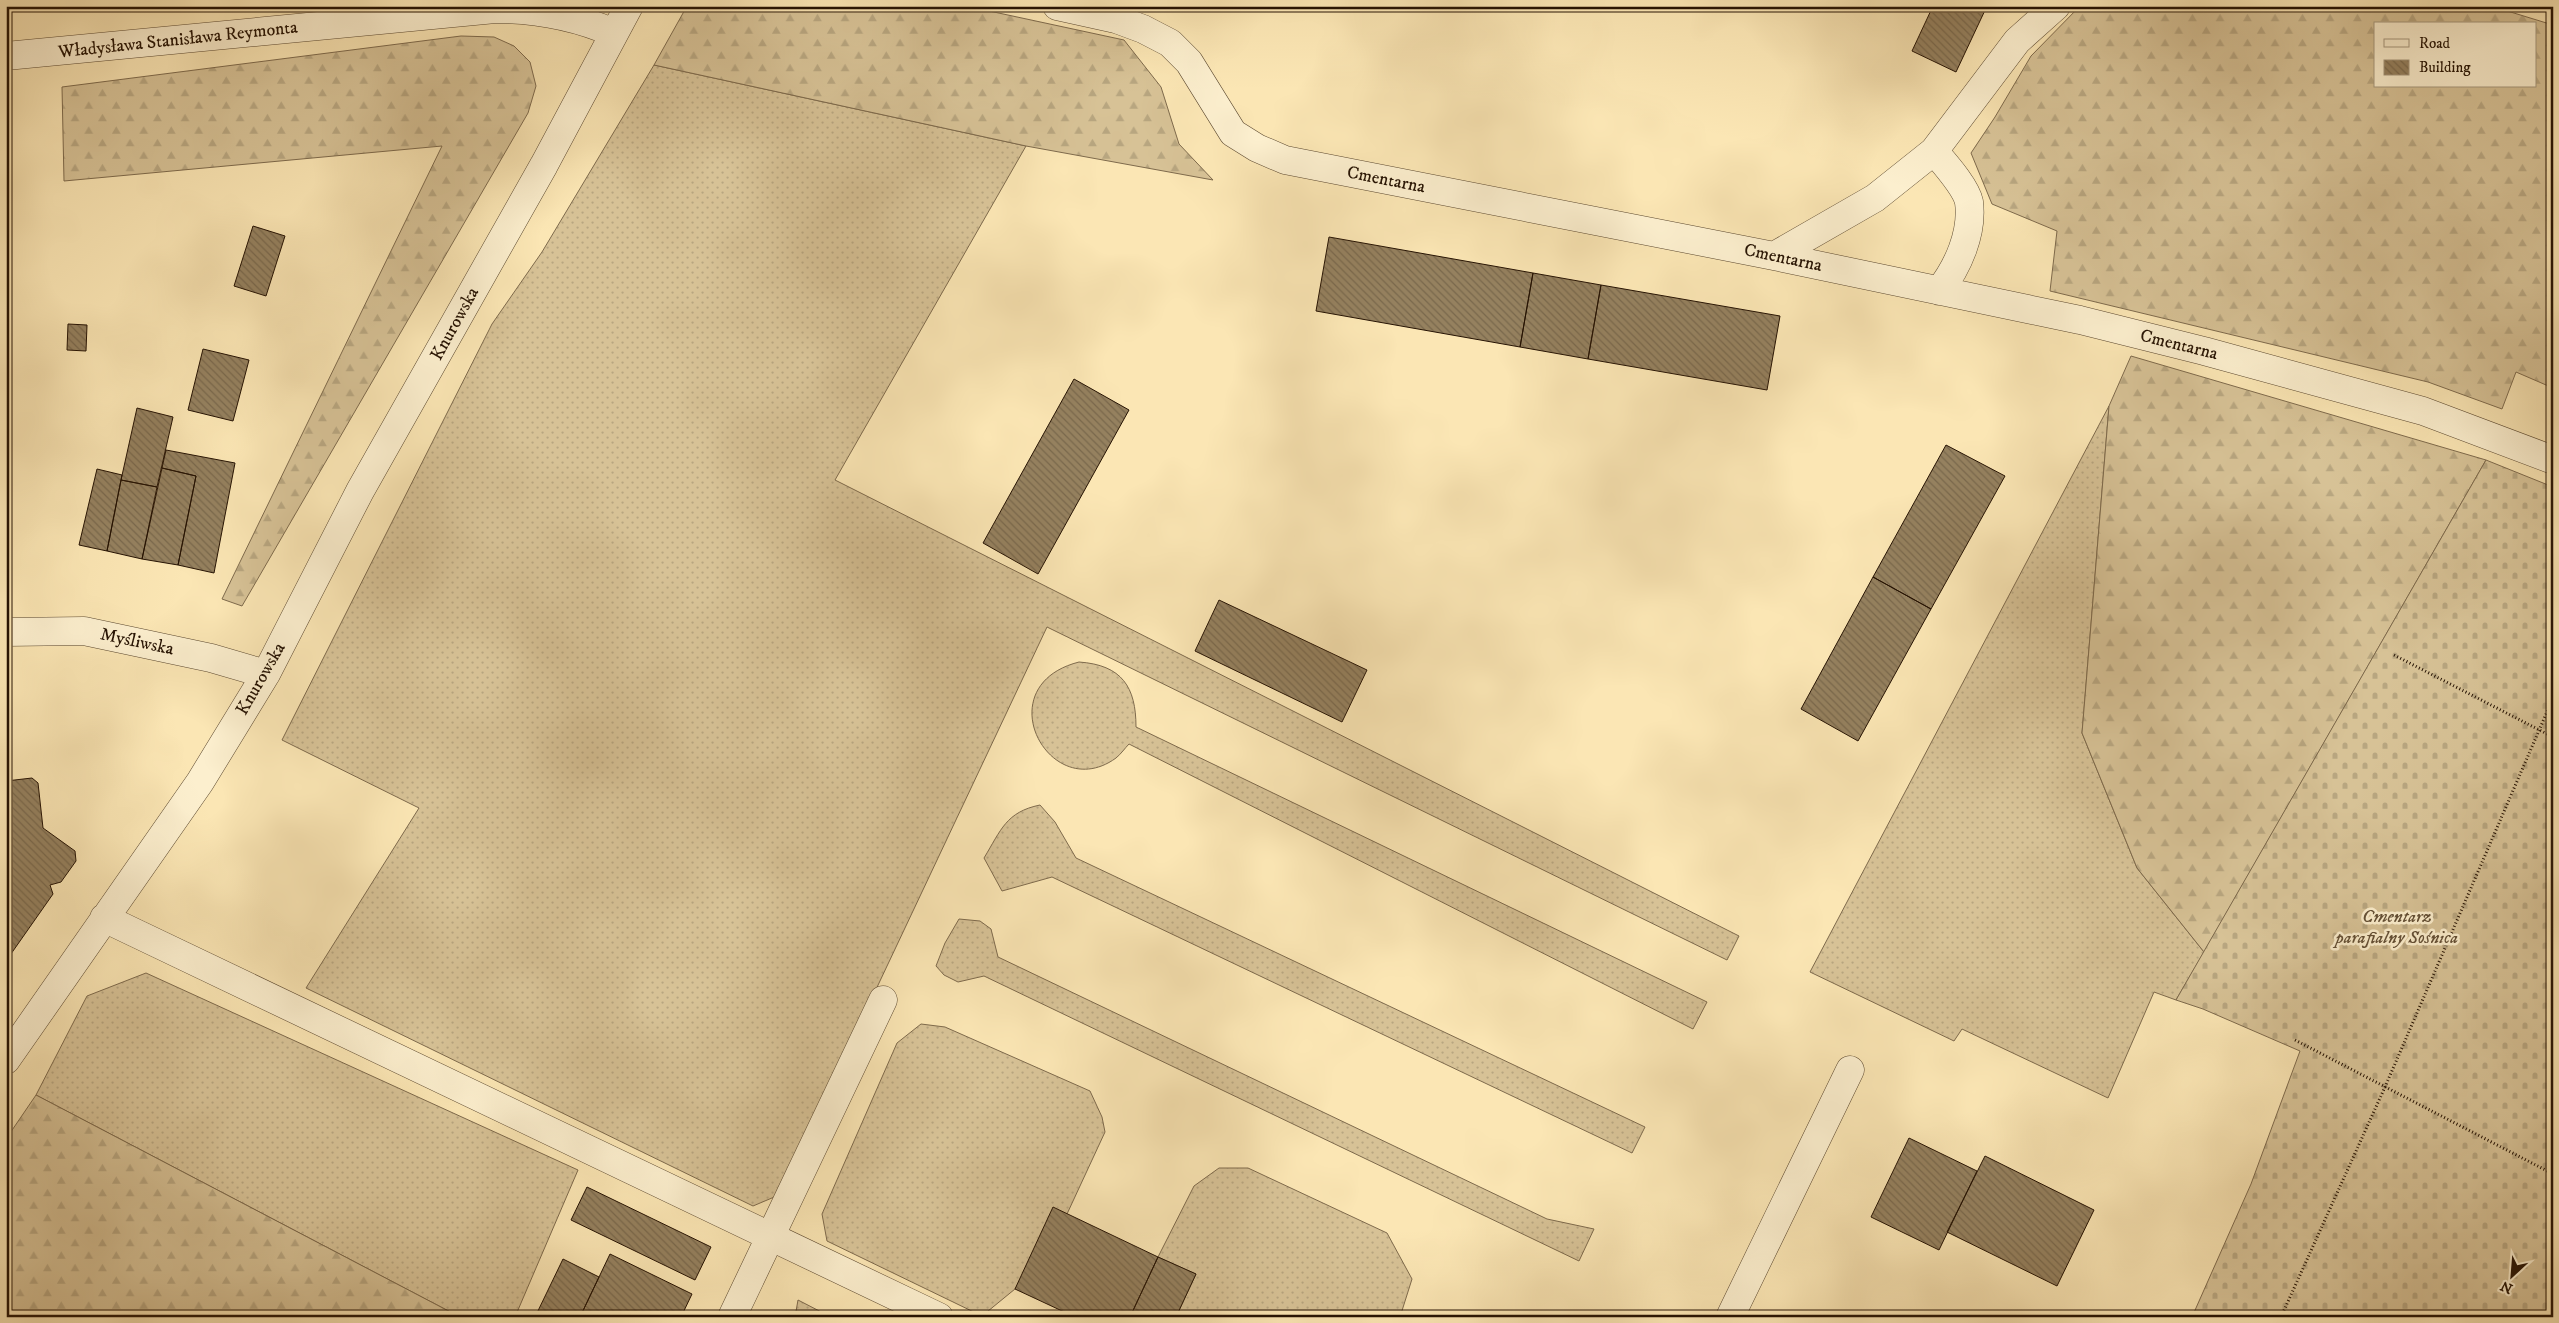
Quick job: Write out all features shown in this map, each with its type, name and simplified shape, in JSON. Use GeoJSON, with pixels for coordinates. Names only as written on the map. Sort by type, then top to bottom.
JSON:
{"type":"FeatureCollection","features":[{"type":"Feature","properties":{"kind":"street"},"geometry":{"type":"LineString","coordinates":[[614,34],[629,6]]}},
{"type":"Feature","properties":{"kind":"street","name":"Cmentarna"},"geometry":{"type":"LineString","coordinates":[[1057,6],[1116,19],[1170,43],[1190,62],[1234,133],[1257,148],[1285,160],[1774,256],[2080,320],[2423,411],[2553,460]]}},
{"type":"Feature","properties":{"kind":"street"},"geometry":{"type":"LineString","coordinates":[[1774,256],[1875,198],[1934,151],[2018,42],[2056,6]]}},
{"type":"Feature","properties":{"kind":"street","name":"Władysława Stanisława Reymonta"},"geometry":{"type":"LineString","coordinates":[[6,56],[495,9],[547,12],[594,24],[614,34]]}},
{"type":"Feature","properties":{"kind":"street","name":"Knurowska"},"geometry":{"type":"LineString","coordinates":[[6,1060],[200,782],[266,674],[360,491],[544,166],[614,34]]}},
{"type":"Feature","properties":{"kind":"street"},"geometry":{"type":"LineString","coordinates":[[1934,151],[1952,172],[1969,200],[1967,236],[1954,271],[1939,290]]}},
{"type":"Feature","properties":{"kind":"street","name":"Myśliwska"},"geometry":{"type":"LineString","coordinates":[[6,632],[84,631],[211,658],[266,674]]}},
{"type":"Feature","properties":{"kind":"street"},"geometry":{"type":"LineString","coordinates":[[104,918],[939,1317]]}},
{"type":"Feature","properties":{"kind":"street"},"geometry":{"type":"LineString","coordinates":[[742,1309],[770,1236],[883,1000]]}},
{"type":"Feature","properties":{"kind":"street"},"geometry":{"type":"LineString","coordinates":[[1730,1317],[1850,1070]]}},
{"type":"Feature","properties":{"kind":"path"},"geometry":{"type":"LineString","coordinates":[[2394,655],[2553,738]]}},
{"type":"Feature","properties":{"kind":"path"},"geometry":{"type":"LineString","coordinates":[[2281,1317],[2385,1087],[2553,698]]}},
{"type":"Feature","properties":{"kind":"path"},"geometry":{"type":"LineString","coordinates":[[2295,1040],[2553,1174]]}},
{"type":"Feature","properties":{"kind":"green space"},"geometry":{"type":"Polygon","coordinates":[[[687,6],[966,6],[1124,40],[1161,87],[1179,144],[1213,180],[1026,146],[654,65],[687,6]]]}},
{"type":"Feature","properties":{"kind":"green space"},"geometry":{"type":"Polygon","coordinates":[[[2080,6],[2491,6],[2553,25],[2553,388],[2516,372],[2502,409],[2428,382],[2050,291],[2057,231],[1992,204],[1971,153],[2031,56],[2080,6]]]}},
{"type":"Feature","properties":{"kind":"green space"},"geometry":{"type":"Polygon","coordinates":[[[461,36],[494,37],[514,46],[530,62],[536,86],[528,113],[242,606],[222,599],[442,146],[64,181],[62,87],[461,36]]]}},
{"type":"Feature","properties":{"kind":"green space"},"geometry":{"type":"Polygon","coordinates":[[[654,65],[1026,146],[835,480],[1739,936],[1727,960],[1047,627],[779,1195],[753,1206],[306,988],[419,808],[282,740],[492,324],[542,252],[654,65]]]}},
{"type":"Feature","properties":{"kind":"green space"},"geometry":{"type":"Polygon","coordinates":[[[2131,356],[2486,460],[2204,952],[2137,868],[2082,733],[2109,406],[2131,356]]]}},
{"type":"Feature","properties":{"kind":"green space"},"geometry":{"type":"Polygon","coordinates":[[[2109,406],[2082,733],[2137,868],[2204,952],[2176,1000],[2154,992],[2108,1098],[1962,1029],[1954,1041],[1810,972],[2109,406]]]}},
{"type":"Feature","properties":{"kind":"green space","name":"Cmentarz parafialny Sośnica"},"geometry":{"type":"Polygon","coordinates":[[[2486,460],[2553,487],[2553,1317],[2192,1317],[2251,1184],[2300,1051],[2203,1009],[2176,1000],[2486,460]]]}},
{"type":"Feature","properties":{"kind":"green space"},"geometry":{"type":"Polygon","coordinates":[[[1079,662],[1106,668],[1116,673],[1124,681],[1133,700],[1136,727],[1707,1002],[1693,1029],[1129,744],[1116,758],[1092,769],[1069,767],[1051,755],[1038,737],[1032,716],[1036,694],[1051,675],[1079,662]]]}},
{"type":"Feature","properties":{"kind":"green space"},"geometry":{"type":"Polygon","coordinates":[[[1040,805],[1055,822],[1076,858],[1645,1127],[1632,1153],[1052,877],[1002,891],[984,858],[1000,831],[1012,817],[1019,812],[1040,805]]]}},
{"type":"Feature","properties":{"kind":"green space"},"geometry":{"type":"Polygon","coordinates":[[[959,919],[980,921],[991,929],[998,957],[1547,1219],[1594,1229],[1579,1261],[984,976],[958,982],[944,975],[936,966],[945,943],[959,919]]]}},
{"type":"Feature","properties":{"kind":"green space"},"geometry":{"type":"Polygon","coordinates":[[[146,973],[578,1170],[515,1317],[460,1317],[36,1095],[87,996],[146,973]]]}},
{"type":"Feature","properties":{"kind":"green space"},"geometry":{"type":"Polygon","coordinates":[[[921,1024],[945,1027],[1090,1091],[1102,1117],[1105,1132],[1067,1214],[1015,1289],[982,1316],[827,1241],[822,1214],[897,1043],[921,1024]]]}},
{"type":"Feature","properties":{"kind":"green space"},"geometry":{"type":"Polygon","coordinates":[[[36,1095],[460,1317],[6,1317],[6,1139],[36,1095]]]}},
{"type":"Feature","properties":{"kind":"green space"},"geometry":{"type":"Polygon","coordinates":[[[1219,1168],[1248,1168],[1387,1233],[1412,1279],[1400,1317],[1176,1317],[1196,1274],[1158,1257],[1194,1186],[1219,1168]]]}},
{"type":"Feature","properties":{"kind":"green space"},"geometry":{"type":"Polygon","coordinates":[[[798,1300],[831,1317],[795,1317],[798,1300]]]}},
{"type":"Feature","properties":{"kind":"building"},"geometry":{"type":"Polygon","coordinates":[[[1933,6],[1987,6],[1956,72],[1912,51],[1933,6]]]}},
{"type":"Feature","properties":{"kind":"building"},"geometry":{"type":"Polygon","coordinates":[[[253,226],[285,236],[266,296],[234,286],[253,226]]]}},
{"type":"Feature","properties":{"kind":"building"},"geometry":{"type":"Polygon","coordinates":[[[1329,237],[1533,273],[1520,347],[1316,311],[1329,237]]]}},
{"type":"Feature","properties":{"kind":"building"},"geometry":{"type":"Polygon","coordinates":[[[1533,273],[1601,285],[1588,359],[1520,347],[1533,273]]]}},
{"type":"Feature","properties":{"kind":"building"},"geometry":{"type":"Polygon","coordinates":[[[1601,285],[1780,316],[1767,390],[1588,359],[1601,285]]]}},
{"type":"Feature","properties":{"kind":"building"},"geometry":{"type":"Polygon","coordinates":[[[68,324],[87,325],[86,351],[67,350],[68,324]]]}},
{"type":"Feature","properties":{"kind":"building"},"geometry":{"type":"Polygon","coordinates":[[[203,349],[249,360],[233,421],[188,410],[203,349]]]}},
{"type":"Feature","properties":{"kind":"building"},"geometry":{"type":"Polygon","coordinates":[[[1074,379],[1129,410],[1038,574],[983,543],[1074,379]]]}},
{"type":"Feature","properties":{"kind":"building"},"geometry":{"type":"Polygon","coordinates":[[[137,408],[173,417],[157,487],[121,480],[137,408]]]}},
{"type":"Feature","properties":{"kind":"building"},"geometry":{"type":"Polygon","coordinates":[[[1946,445],[2005,476],[1931,609],[1873,577],[1946,445]]]}},
{"type":"Feature","properties":{"kind":"building"},"geometry":{"type":"Polygon","coordinates":[[[166,450],[235,463],[214,573],[178,565],[196,476],[162,468],[166,450]]]}},
{"type":"Feature","properties":{"kind":"building"},"geometry":{"type":"Polygon","coordinates":[[[162,468],[196,476],[178,565],[142,559],[162,468]]]}},
{"type":"Feature","properties":{"kind":"building"},"geometry":{"type":"Polygon","coordinates":[[[97,469],[122,475],[107,551],[79,545],[97,469]]]}},
{"type":"Feature","properties":{"kind":"building"},"geometry":{"type":"Polygon","coordinates":[[[121,480],[157,487],[142,559],[107,551],[121,480]]]}},
{"type":"Feature","properties":{"kind":"building"},"geometry":{"type":"Polygon","coordinates":[[[1873,577],[1931,609],[1858,741],[1801,709],[1873,577]]]}},
{"type":"Feature","properties":{"kind":"building"},"geometry":{"type":"Polygon","coordinates":[[[1219,600],[1367,670],[1342,722],[1195,651],[1219,600]]]}},
{"type":"Feature","properties":{"kind":"building"},"geometry":{"type":"Polygon","coordinates":[[[32,778],[38,783],[43,828],[75,851],[76,861],[61,882],[50,885],[53,894],[6,961],[6,781],[32,778]]]}},
{"type":"Feature","properties":{"kind":"building"},"geometry":{"type":"Polygon","coordinates":[[[1909,1138],[1977,1171],[1939,1250],[1871,1217],[1909,1138]]]}},
{"type":"Feature","properties":{"kind":"building"},"geometry":{"type":"Polygon","coordinates":[[[1985,1156],[2094,1210],[2057,1286],[1947,1232],[1985,1156]]]}},
{"type":"Feature","properties":{"kind":"building"},"geometry":{"type":"Polygon","coordinates":[[[587,1187],[711,1247],[695,1280],[571,1220],[587,1187]]]}},
{"type":"Feature","properties":{"kind":"building"},"geometry":{"type":"Polygon","coordinates":[[[1053,1207],[1158,1257],[1130,1317],[1075,1317],[1015,1289],[1053,1207]]]}},
{"type":"Feature","properties":{"kind":"building"},"geometry":{"type":"Polygon","coordinates":[[[610,1254],[692,1294],[681,1317],[580,1317],[610,1254]]]}},
{"type":"Feature","properties":{"kind":"building"},"geometry":{"type":"Polygon","coordinates":[[[1158,1257],[1196,1274],[1176,1317],[1130,1317],[1158,1257]]]}},
{"type":"Feature","properties":{"kind":"building"},"geometry":{"type":"Polygon","coordinates":[[[563,1259],[599,1277],[580,1317],[535,1317],[563,1259]]]}}]}
